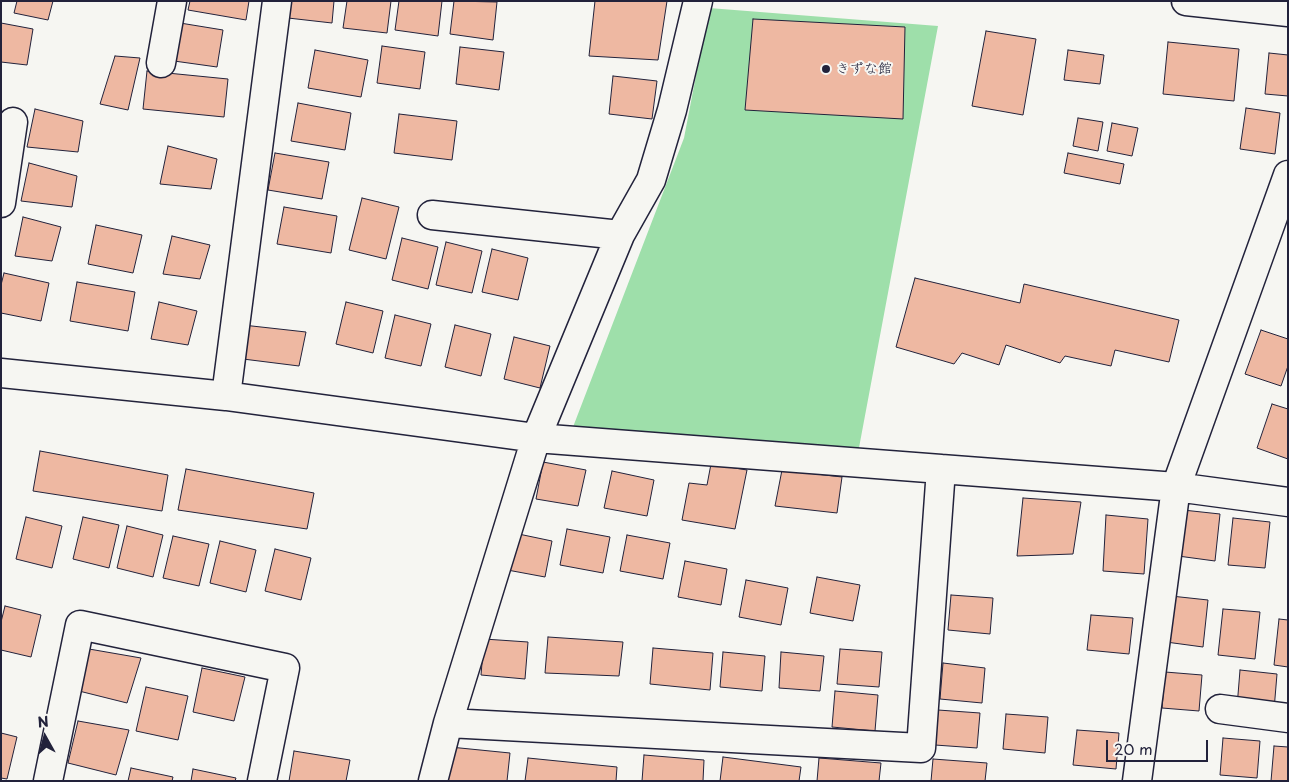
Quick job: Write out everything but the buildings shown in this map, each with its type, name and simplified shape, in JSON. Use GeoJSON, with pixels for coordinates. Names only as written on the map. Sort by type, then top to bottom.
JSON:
{"type":"FeatureCollection","features":[{"type":"Feature","properties":{"kind":"street"},"geometry":{"type":"LineString","coordinates":[[161,63],[172,1]]}},
{"type":"Feature","properties":{"kind":"street"},"geometry":{"type":"LineString","coordinates":[[226,396],[277,1]]}},
{"type":"Feature","properties":{"kind":"street"},"geometry":{"type":"LineString","coordinates":[[434,781],[448,722],[536,438],[620,235],[651,180],[672,110],[698,1]]}},
{"type":"Feature","properties":{"kind":"street"},"geometry":{"type":"LineString","coordinates":[[1186,1],[1288,12]]}},
{"type":"Feature","properties":{"kind":"street"},"geometry":{"type":"LineString","coordinates":[[1,203],[13,122]]}},
{"type":"Feature","properties":{"kind":"street"},"geometry":{"type":"LineString","coordinates":[[1137,781],[1176,487],[1288,175]]}},
{"type":"Feature","properties":{"kind":"street"},"geometry":{"type":"LineString","coordinates":[[432,215],[620,235]]}},
{"type":"Feature","properties":{"kind":"street"},"geometry":{"type":"LineString","coordinates":[[1,373],[226,396],[536,438],[1176,487],[1288,502]]}},
{"type":"Feature","properties":{"kind":"street"},"geometry":{"type":"LineString","coordinates":[[448,722],[921,748],[941,469]]}},
{"type":"Feature","properties":{"kind":"street"},"geometry":{"type":"LineString","coordinates":[[48,781],[80,625],[285,668],[262,781]]}},
{"type":"Feature","properties":{"kind":"street"},"geometry":{"type":"LineString","coordinates":[[1220,709],[1288,718]]}},
{"type":"Feature","properties":{"kind":"green space"},"geometry":{"type":"Polygon","coordinates":[[[709,8],[938,26],[858,453],[573,427],[684,138],[709,8]]]}},
{"type":"Feature","properties":{"kind":"place","name":"きずな館"},"geometry":{"type":"Point","coordinates":[826,69]}}]}
